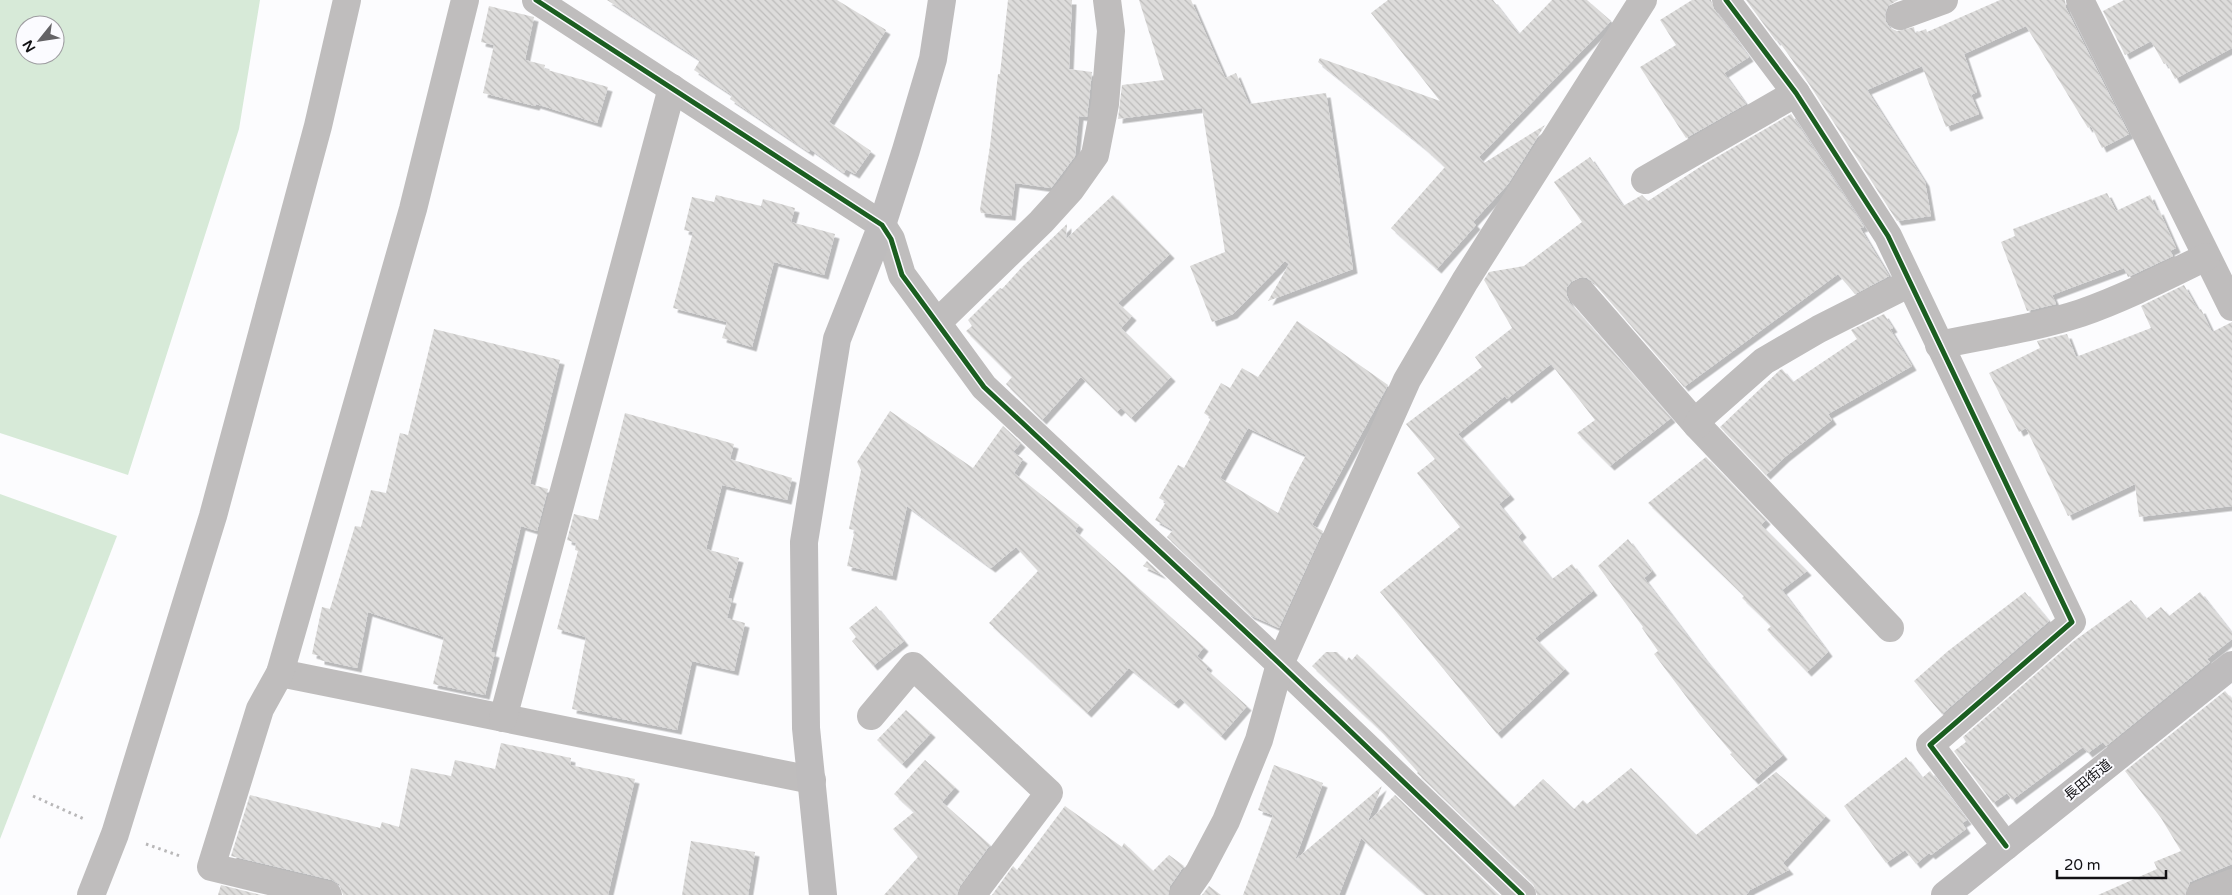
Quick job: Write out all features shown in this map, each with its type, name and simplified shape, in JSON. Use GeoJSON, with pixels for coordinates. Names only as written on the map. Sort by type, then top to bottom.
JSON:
{"type":"FeatureCollection","features":[{"type":"Feature","properties":{"kind":"street"},"geometry":{"type":"LineString","coordinates":[[91,895],[116,834],[213,516],[318,126],[347,0]]}},
{"type":"Feature","properties":{"kind":"street"},"geometry":{"type":"LineString","coordinates":[[328,895],[211,867],[260,709],[280,673],[413,209],[465,0]]}},
{"type":"Feature","properties":{"kind":"street"},"geometry":{"type":"LineString","coordinates":[[536,0],[882,224],[891,239],[902,275],[984,387],[1280,664],[1522,895]]}},
{"type":"Feature","properties":{"kind":"street"},"geometry":{"type":"LineString","coordinates":[[823,895],[806,728],[804,542],[837,339],[882,224],[933,59],[942,0]]}},
{"type":"Feature","properties":{"kind":"street"},"geometry":{"type":"LineString","coordinates":[[938,322],[1040,222],[1071,189],[1095,155],[1105,104],[1111,31],[1107,0]]}},
{"type":"Feature","properties":{"kind":"street"},"geometry":{"type":"LineString","coordinates":[[1183,895],[1200,872],[1226,821],[1259,740],[1280,664],[1407,380],[1465,281],[1643,0]]}},
{"type":"Feature","properties":{"kind":"street"},"geometry":{"type":"LineString","coordinates":[[1726,0],[1796,93],[1888,236],[2072,622],[1930,745],[2006,846]]}},
{"type":"Feature","properties":{"kind":"street"},"geometry":{"type":"LineString","coordinates":[[1900,16],[1944,0]]}},
{"type":"Feature","properties":{"kind":"street"},"geometry":{"type":"LineString","coordinates":[[2080,0],[2232,307]]}},
{"type":"Feature","properties":{"kind":"street"},"geometry":{"type":"LineString","coordinates":[[503,718],[672,88]]}},
{"type":"Feature","properties":{"kind":"street"},"geometry":{"type":"LineString","coordinates":[[1645,180],[1796,93]]}},
{"type":"Feature","properties":{"kind":"street"},"geometry":{"type":"LineString","coordinates":[[1939,345],[2022,328],[2081,313],[2144,288],[2206,257]]}},
{"type":"Feature","properties":{"kind":"street"},"geometry":{"type":"LineString","coordinates":[[1697,425],[1704,414],[1764,361],[1818,329],[1910,283]]}},
{"type":"Feature","properties":{"kind":"street"},"geometry":{"type":"LineString","coordinates":[[1582,293],[1697,425],[1890,628]]}},
{"type":"Feature","properties":{"kind":"street","name":"長田街道"},"geometry":{"type":"LineString","coordinates":[[1945,895],[2232,665]]}},
{"type":"Feature","properties":{"kind":"street"},"geometry":{"type":"LineString","coordinates":[[870,716],[913,666],[1049,793],[972,895]]}},
{"type":"Feature","properties":{"kind":"street"},"geometry":{"type":"LineString","coordinates":[[280,673],[812,780]]}},
{"type":"Feature","properties":{"kind":"street"},"geometry":{"type":"LineString","coordinates":[[2200,895],[2232,883]]}},
{"type":"Feature","properties":{"kind":"green space"},"geometry":{"type":"Polygon","coordinates":[[[0,0],[260,0],[239,129],[128,475],[0,433],[0,0]]]}},
{"type":"Feature","properties":{"kind":"green space"},"geometry":{"type":"Polygon","coordinates":[[[0,494],[117,536],[0,839],[0,494]]]}},
{"type":"Feature","properties":{"kind":"building"},"geometry":{"type":"Polygon","coordinates":[[[607,0],[837,0],[886,30],[829,122],[871,151],[855,174],[846,169],[844,173],[810,149],[809,152],[730,99],[732,95],[694,70],[700,60],[607,0]]]}},
{"type":"Feature","properties":{"kind":"building"},"geometry":{"type":"Polygon","coordinates":[[[1008,0],[1072,0],[1069,69],[1092,72],[1087,117],[1079,116],[1075,156],[1051,188],[1015,183],[1011,216],[981,213],[980,210],[990,146],[998,74],[1000,74],[1008,0]]]}},
{"type":"Feature","properties":{"kind":"building"},"geometry":{"type":"Polygon","coordinates":[[[1139,0],[1191,0],[1225,78],[1236,73],[1249,104],[1326,93],[1353,269],[1268,301],[1289,264],[1285,261],[1233,314],[1212,322],[1190,266],[1225,252],[1202,108],[1118,119],[1122,85],[1164,80],[1139,0]]]}},
{"type":"Feature","properties":{"kind":"building"},"geometry":{"type":"Polygon","coordinates":[[[1388,0],[1493,0],[1519,34],[1552,0],[1587,0],[1611,21],[1479,157],[1484,163],[1545,125],[1508,184],[1473,222],[1476,225],[1437,269],[1391,228],[1445,167],[1318,62],[1320,58],[1440,101],[1371,13],[1388,0]]]}},
{"type":"Feature","properties":{"kind":"building"},"geometry":{"type":"Polygon","coordinates":[[[1692,0],[1711,0],[1714,9],[1749,57],[1724,73],[1746,104],[1686,138],[1640,67],[1676,45],[1660,20],[1692,0]]]}},
{"type":"Feature","properties":{"kind":"building"},"geometry":{"type":"Polygon","coordinates":[[[1746,0],[1898,0],[1888,6],[1885,14],[1886,22],[1890,28],[1897,31],[1914,27],[1915,33],[1926,29],[1927,32],[2000,0],[2065,0],[2066,8],[2129,134],[2102,148],[2091,126],[2088,128],[2026,26],[1964,54],[1977,92],[1971,95],[1979,114],[1946,127],[1922,66],[1867,90],[1925,182],[1931,216],[1897,221],[1809,84],[1778,40],[1776,41],[1746,0]]]}},
{"type":"Feature","properties":{"kind":"building"},"geometry":{"type":"Polygon","coordinates":[[[2124,0],[2232,0],[2232,48],[2175,79],[2167,63],[2164,64],[2151,41],[2125,55],[2103,11],[2124,0]]]}},
{"type":"Feature","properties":{"kind":"building"},"geometry":{"type":"Polygon","coordinates":[[[489,6],[534,17],[525,60],[545,65],[544,69],[608,87],[597,123],[536,104],[535,106],[483,93],[494,45],[481,42],[489,6]]]}},
{"type":"Feature","properties":{"kind":"building"},"geometry":{"type":"Polygon","coordinates":[[[1791,114],[1864,227],[1860,228],[1889,276],[1855,294],[1838,274],[1684,387],[1594,283],[1587,278],[1579,278],[1571,282],[1567,287],[1567,296],[1570,303],[1671,418],[1610,466],[1577,433],[1595,420],[1551,364],[1507,399],[1505,396],[1458,434],[1510,495],[1499,504],[1522,533],[1518,537],[1552,579],[1572,564],[1593,591],[1535,638],[1565,669],[1497,734],[1380,592],[1460,527],[1417,473],[1435,459],[1406,424],[1482,367],[1475,357],[1512,328],[1484,280],[1489,272],[1524,266],[1582,222],[1554,182],[1590,157],[1623,206],[1642,195],[1648,201],[1703,165],[1791,114]]]}},
{"type":"Feature","properties":{"kind":"building"},"geometry":{"type":"Polygon","coordinates":[[[2107,193],[2116,211],[2150,195],[2176,248],[2170,251],[2173,256],[2128,277],[2124,268],[2052,295],[2056,304],[2027,311],[2001,242],[2015,236],[2013,229],[2107,193]]]}},
{"type":"Feature","properties":{"kind":"building"},"geometry":{"type":"Polygon","coordinates":[[[716,195],[761,206],[763,199],[795,208],[791,222],[835,234],[824,275],[774,262],[752,347],[722,338],[727,322],[673,308],[693,232],[684,230],[692,197],[714,202],[716,195]]]}},
{"type":"Feature","properties":{"kind":"building"},"geometry":{"type":"Polygon","coordinates":[[[1113,195],[1170,254],[1118,303],[1132,316],[1121,328],[1171,377],[1131,418],[1121,408],[1117,412],[1081,377],[1042,420],[1006,384],[1012,377],[966,331],[972,326],[968,320],[1067,224],[1066,239],[1113,195]]]}},
{"type":"Feature","properties":{"kind":"building"},"geometry":{"type":"Polygon","coordinates":[[[2184,285],[2198,310],[2201,309],[2212,332],[2232,322],[2232,506],[2139,517],[2135,484],[2068,516],[2026,428],[2019,432],[1989,373],[2040,348],[2037,341],[2067,334],[2076,357],[2151,328],[2141,306],[2184,285]]]}},
{"type":"Feature","properties":{"kind":"building"},"geometry":{"type":"Polygon","coordinates":[[[1884,314],[1893,328],[1890,329],[1912,366],[1828,414],[1832,420],[1785,457],[1766,475],[1720,427],[1780,370],[1782,369],[1793,382],[1857,339],[1851,330],[1884,314]]]}},
{"type":"Feature","properties":{"kind":"building"},"geometry":{"type":"Polygon","coordinates":[[[1297,321],[1388,385],[1312,525],[1323,531],[1279,628],[1250,615],[1167,537],[1173,530],[1155,520],[1166,502],[1159,498],[1178,465],[1184,468],[1211,418],[1204,413],[1221,383],[1230,388],[1242,368],[1258,377],[1297,321]],[[1248,428],[1220,478],[1278,513],[1306,455],[1248,428]]]}},
{"type":"Feature","properties":{"kind":"building"},"geometry":{"type":"Polygon","coordinates":[[[434,329],[560,360],[530,484],[548,489],[537,531],[521,526],[491,652],[495,653],[485,695],[433,684],[444,637],[368,612],[357,668],[320,660],[320,656],[312,654],[322,607],[330,609],[355,526],[361,527],[371,490],[386,493],[400,433],[408,435],[434,329]]]}},
{"type":"Feature","properties":{"kind":"building"},"geometry":{"type":"Polygon","coordinates":[[[890,411],[973,468],[1003,426],[1021,443],[1013,452],[1023,459],[1014,473],[1079,525],[1075,531],[1204,647],[1197,656],[1208,666],[1206,669],[1247,706],[1221,736],[1180,698],[1174,704],[1129,668],[1087,713],[989,623],[1038,571],[1016,547],[991,568],[907,506],[892,576],[847,566],[855,530],[849,529],[861,470],[857,462],[890,411]]]}},
{"type":"Feature","properties":{"kind":"building"},"geometry":{"type":"Polygon","coordinates":[[[625,413],[734,444],[730,459],[792,478],[787,500],[722,485],[706,549],[739,558],[728,598],[732,599],[727,618],[745,623],[734,671],[692,661],[677,730],[572,709],[586,637],[557,629],[578,551],[575,550],[576,543],[567,540],[574,514],[598,520],[625,413]]]}},
{"type":"Feature","properties":{"kind":"building"},"geometry":{"type":"Polygon","coordinates":[[[1706,457],[1766,520],[1761,525],[1807,571],[1782,590],[1828,652],[1807,672],[1767,630],[1771,626],[1742,598],[1744,596],[1648,503],[1706,457]]]}},
{"type":"Feature","properties":{"kind":"building"},"geometry":{"type":"Polygon","coordinates":[[[1628,539],[1652,571],[1644,578],[1705,659],[1783,755],[1754,780],[1730,754],[1732,753],[1700,715],[1654,654],[1658,651],[1643,627],[1598,566],[1628,539]]]}},
{"type":"Feature","properties":{"kind":"building"},"geometry":{"type":"Polygon","coordinates":[[[1147,561],[1162,575],[1143,566],[1147,561]]]}},
{"type":"Feature","properties":{"kind":"building"},"geometry":{"type":"Polygon","coordinates":[[[2025,592],[2049,621],[1942,714],[1914,681],[1948,651],[2025,592]]]}},
{"type":"Feature","properties":{"kind":"building"},"geometry":{"type":"Polygon","coordinates":[[[2200,592],[2232,633],[2232,639],[2207,659],[2210,662],[2106,746],[2103,742],[2088,753],[2083,747],[2012,800],[2007,793],[1993,803],[1954,751],[1966,742],[1963,737],[2074,641],[2131,600],[2146,619],[2161,607],[2169,616],[2200,592]]]}},
{"type":"Feature","properties":{"kind":"building"},"geometry":{"type":"Polygon","coordinates":[[[876,606],[904,641],[873,666],[852,641],[856,637],[849,628],[876,606]]]}},
{"type":"Feature","properties":{"kind":"building"},"geometry":{"type":"Polygon","coordinates":[[[1326,652],[1337,652],[1346,661],[1349,657],[1352,660],[1357,654],[1514,807],[1543,779],[1574,809],[1583,800],[1587,804],[1631,768],[1696,835],[1776,772],[1826,816],[1783,863],[1789,870],[1750,890],[1746,895],[1537,895],[1533,884],[1417,773],[1380,730],[1312,666],[1326,652]]]}},
{"type":"Feature","properties":{"kind":"building"},"geometry":{"type":"Polygon","coordinates":[[[2225,691],[2232,699],[2232,864],[2190,882],[2185,895],[2098,895],[2157,869],[2154,862],[2181,851],[2161,818],[2125,771],[2225,691]]]}},
{"type":"Feature","properties":{"kind":"building"},"geometry":{"type":"Polygon","coordinates":[[[906,710],[931,733],[902,764],[877,740],[906,710]]]}},
{"type":"Feature","properties":{"kind":"building"},"geometry":{"type":"Polygon","coordinates":[[[501,743],[571,758],[570,765],[635,779],[608,895],[343,895],[339,884],[332,880],[231,856],[250,795],[380,828],[382,822],[399,827],[411,768],[451,776],[455,760],[495,769],[501,743]]]}},
{"type":"Feature","properties":{"kind":"building"},"geometry":{"type":"Polygon","coordinates":[[[1906,757],[1922,778],[1930,771],[1967,820],[1962,823],[1966,829],[1931,855],[1929,853],[1916,864],[1905,850],[1886,863],[1844,806],[1906,757]]]}},
{"type":"Feature","properties":{"kind":"building"},"geometry":{"type":"Polygon","coordinates":[[[925,760],[955,787],[942,802],[990,845],[960,886],[957,895],[884,895],[918,857],[893,829],[914,812],[894,794],[925,760]]]}},
{"type":"Feature","properties":{"kind":"building"},"geometry":{"type":"Polygon","coordinates":[[[1274,765],[1323,783],[1295,860],[1382,786],[1367,823],[1395,795],[1499,895],[1426,895],[1361,838],[1339,895],[1243,895],[1273,815],[1258,810],[1274,765]]]}},
{"type":"Feature","properties":{"kind":"building"},"geometry":{"type":"Polygon","coordinates":[[[1065,806],[1122,847],[1124,843],[1153,871],[1169,855],[1184,866],[1170,886],[1168,895],[992,895],[1013,866],[1017,870],[1065,806]]]}},
{"type":"Feature","properties":{"kind":"building"},"geometry":{"type":"Polygon","coordinates":[[[691,841],[755,852],[748,895],[682,895],[691,841]]]}},
{"type":"Feature","properties":{"kind":"building"},"geometry":{"type":"Polygon","coordinates":[[[221,885],[261,895],[218,895],[221,885]]]}},
{"type":"Feature","properties":{"kind":"building"},"geometry":{"type":"Polygon","coordinates":[[[1209,886],[1221,895],[1202,895],[1209,886]]]}},
{"type":"Feature","properties":{"kind":"cycle path"},"geometry":{"type":"LineString","coordinates":[[536,0],[882,225],[891,239],[902,275],[984,387],[1280,664],[1522,895]]}},
{"type":"Feature","properties":{"kind":"cycle path"},"geometry":{"type":"LineString","coordinates":[[1726,0],[1796,93],[1888,236],[2072,622],[1930,745],[2006,846]]}}]}
